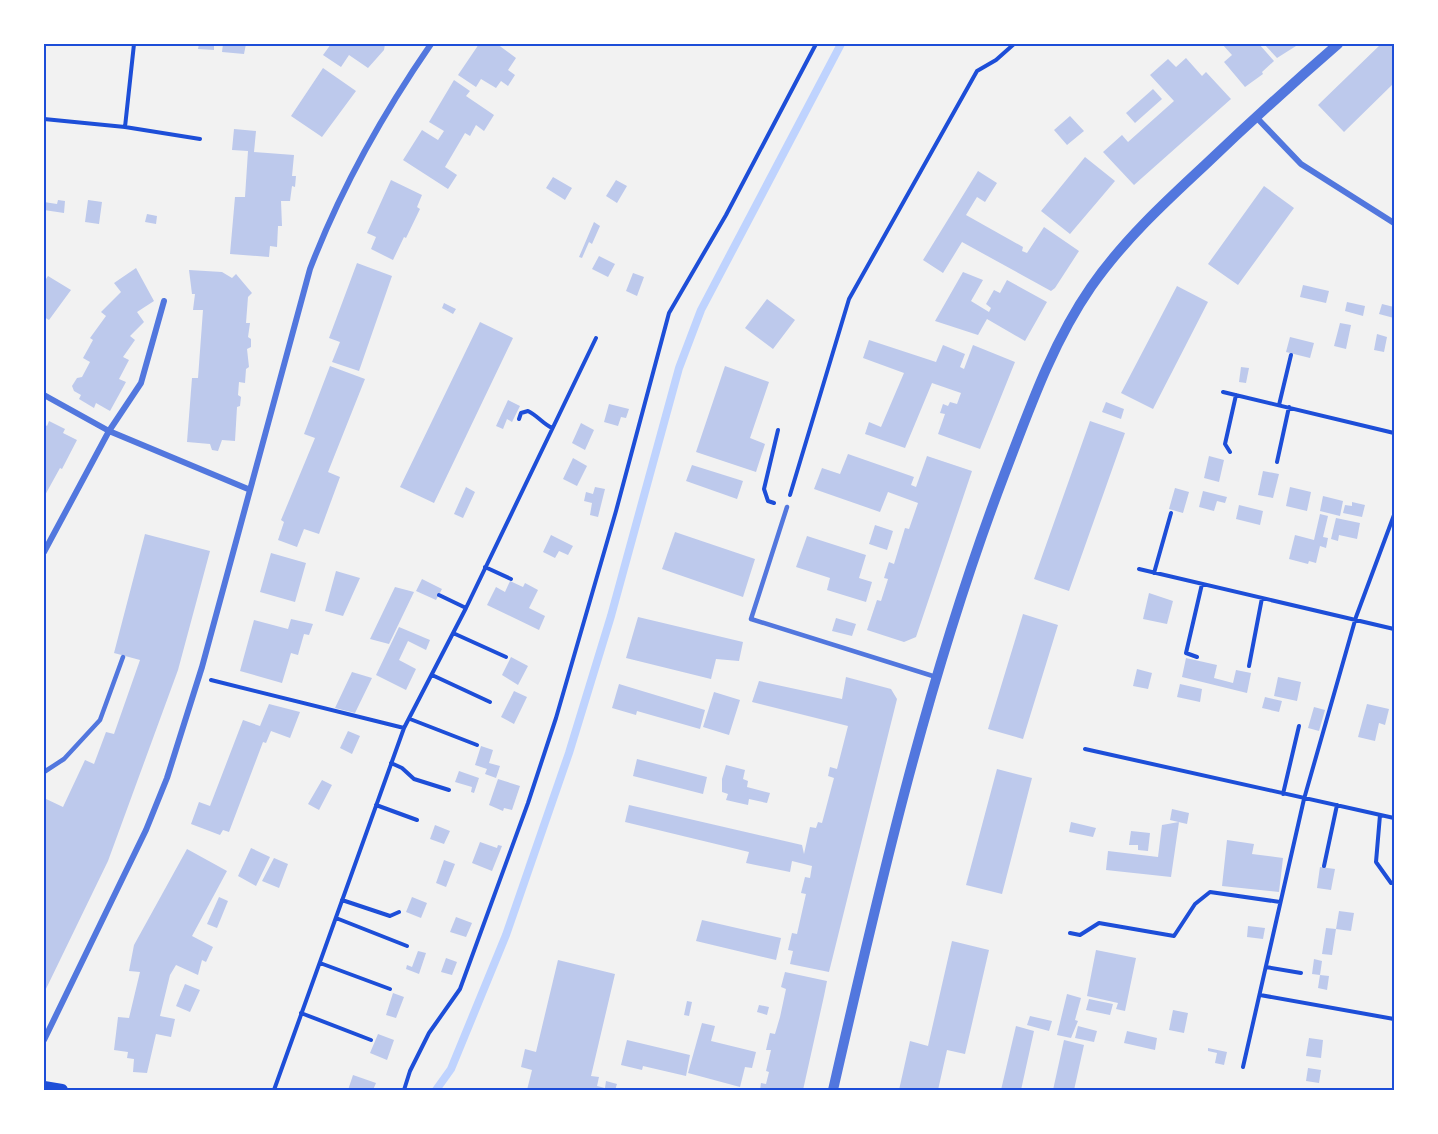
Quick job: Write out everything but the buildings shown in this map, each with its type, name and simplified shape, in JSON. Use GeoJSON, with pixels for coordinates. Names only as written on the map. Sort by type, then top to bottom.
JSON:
{"type":"FeatureCollection","features":[{"type":"Feature","properties":{"kind":"main road"},"geometry":{"type":"LineString","coordinates":[[44,1087],[62,1090]]}},
{"type":"Feature","properties":{"kind":"street"},"geometry":{"type":"LineString","coordinates":[[44,1040],[147,830],[167,778],[199,676],[248,489],[310,269],[332,212],[359,158],[431,44]]}},
{"type":"Feature","properties":{"kind":"street"},"geometry":{"type":"LineString","coordinates":[[833,1090],[879,892],[936,677],[987,520],[1045,368],[1090,289],[1155,211],[1338,44]]}},
{"type":"Feature","properties":{"kind":"street"},"geometry":{"type":"LineString","coordinates":[[1256,117],[1301,164],[1395,223]]}},
{"type":"Feature","properties":{"kind":"street"},"geometry":{"type":"LineString","coordinates":[[44,552],[109,431],[141,383],[164,302]]}},
{"type":"Feature","properties":{"kind":"street"},"geometry":{"type":"LineString","coordinates":[[44,395],[109,431],[248,489]]}},
{"type":"Feature","properties":{"kind":"lane"},"geometry":{"type":"LineString","coordinates":[[787,507],[751,619],[936,677]]}},
{"type":"Feature","properties":{"kind":"lane"},"geometry":{"type":"LineString","coordinates":[[44,772],[64,759],[100,720],[123,657]]}},
{"type":"Feature","properties":{"kind":"path"},"geometry":{"type":"LineString","coordinates":[[125,127],[134,44]]}},
{"type":"Feature","properties":{"kind":"path"},"geometry":{"type":"LineString","coordinates":[[404,1090],[410,1071],[429,1033],[460,989],[528,803],[556,718],[616,511],[669,313],[726,215],[816,44]]}},
{"type":"Feature","properties":{"kind":"path"},"geometry":{"type":"LineString","coordinates":[[787,507],[849,299],[977,71],[996,60],[1014,44]]}},
{"type":"Feature","properties":{"kind":"path"},"geometry":{"type":"LineString","coordinates":[[44,119],[125,127],[200,139]]}},
{"type":"Feature","properties":{"kind":"path"},"geometry":{"type":"LineString","coordinates":[[274,1090],[404,728],[466,608],[596,338]]}},
{"type":"Feature","properties":{"kind":"path"},"geometry":{"type":"LineString","coordinates":[[1279,405],[1291,355]]}},
{"type":"Feature","properties":{"kind":"path"},"geometry":{"type":"LineString","coordinates":[[1223,393],[1395,432]]}},
{"type":"Feature","properties":{"kind":"path"},"geometry":{"type":"LineString","coordinates":[[1230,452],[1225,444],[1236,395]]}},
{"type":"Feature","properties":{"kind":"path"},"geometry":{"type":"LineString","coordinates":[[1277,462],[1289,407]]}},
{"type":"Feature","properties":{"kind":"path"},"geometry":{"type":"LineString","coordinates":[[519,419],[521,413],[528,411],[552,428]]}},
{"type":"Feature","properties":{"kind":"path"},"geometry":{"type":"LineString","coordinates":[[764,489],[778,430]]}},
{"type":"Feature","properties":{"kind":"path"},"geometry":{"type":"LineString","coordinates":[[1154,573],[1171,513]]}},
{"type":"Feature","properties":{"kind":"path"},"geometry":{"type":"LineString","coordinates":[[1243,1067],[1304,799],[1356,621],[1395,515]]}},
{"type":"Feature","properties":{"kind":"path"},"geometry":{"type":"LineString","coordinates":[[485,567],[511,579]]}},
{"type":"Feature","properties":{"kind":"path"},"geometry":{"type":"LineString","coordinates":[[1139,569],[1395,629]]}},
{"type":"Feature","properties":{"kind":"path"},"geometry":{"type":"LineString","coordinates":[[1197,657],[1186,653],[1202,584]]}},
{"type":"Feature","properties":{"kind":"path"},"geometry":{"type":"LineString","coordinates":[[439,594],[466,608]]}},
{"type":"Feature","properties":{"kind":"path"},"geometry":{"type":"LineString","coordinates":[[1249,666],[1262,598]]}},
{"type":"Feature","properties":{"kind":"path"},"geometry":{"type":"LineString","coordinates":[[453,633],[506,657]]}},
{"type":"Feature","properties":{"kind":"path"},"geometry":{"type":"LineString","coordinates":[[432,675],[490,702]]}},
{"type":"Feature","properties":{"kind":"path"},"geometry":{"type":"LineString","coordinates":[[199,676],[404,728]]}},
{"type":"Feature","properties":{"kind":"path"},"geometry":{"type":"LineString","coordinates":[[410,719],[477,745]]}},
{"type":"Feature","properties":{"kind":"path"},"geometry":{"type":"LineString","coordinates":[[1282,794],[1299,726]]}},
{"type":"Feature","properties":{"kind":"path"},"geometry":{"type":"LineString","coordinates":[[1085,749],[1395,818]]}},
{"type":"Feature","properties":{"kind":"path"},"geometry":{"type":"LineString","coordinates":[[391,763],[402,768],[414,779],[449,790]]}},
{"type":"Feature","properties":{"kind":"path"},"geometry":{"type":"LineString","coordinates":[[376,805],[417,820]]}},
{"type":"Feature","properties":{"kind":"path"},"geometry":{"type":"LineString","coordinates":[[1324,866],[1337,805]]}},
{"type":"Feature","properties":{"kind":"path"},"geometry":{"type":"LineString","coordinates":[[1380,815],[1376,862],[1391,883]]}},
{"type":"Feature","properties":{"kind":"path"},"geometry":{"type":"LineString","coordinates":[[1070,933],[1080,934],[1099,923],[1174,936],[1194,904],[1210,892],[1280,902]]}},
{"type":"Feature","properties":{"kind":"path"},"geometry":{"type":"LineString","coordinates":[[342,900],[390,916],[399,912]]}},
{"type":"Feature","properties":{"kind":"path"},"geometry":{"type":"LineString","coordinates":[[336,918],[407,946]]}},
{"type":"Feature","properties":{"kind":"path"},"geometry":{"type":"LineString","coordinates":[[320,963],[390,988]]}},
{"type":"Feature","properties":{"kind":"path"},"geometry":{"type":"LineString","coordinates":[[1266,967],[1301,973]]}},
{"type":"Feature","properties":{"kind":"path"},"geometry":{"type":"LineString","coordinates":[[1260,995],[1395,1018]]}},
{"type":"Feature","properties":{"kind":"path"},"geometry":{"type":"LineString","coordinates":[[301,1013],[371,1040]]}},
{"type":"Feature","properties":{"kind":"waterway"},"geometry":{"type":"LineString","coordinates":[[436,1090],[451,1069],[506,935],[569,753],[611,616],[679,368],[701,310],[841,44]]}}]}
